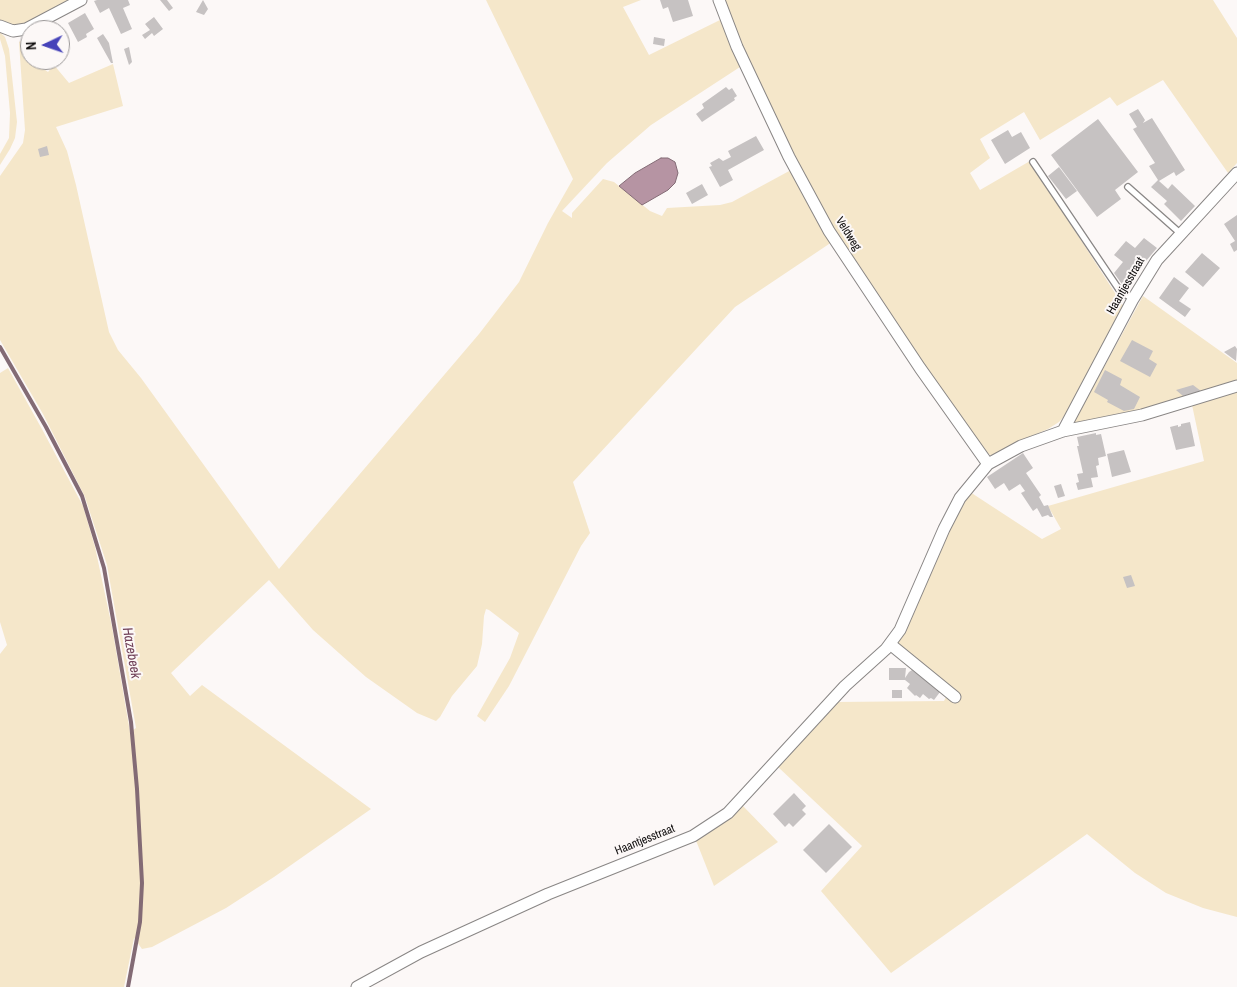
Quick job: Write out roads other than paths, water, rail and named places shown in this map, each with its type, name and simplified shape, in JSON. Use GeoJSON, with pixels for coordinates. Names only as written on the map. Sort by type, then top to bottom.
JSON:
{"type":"FeatureCollection","features":[{"type":"Feature","properties":{"kind":"street"},"geometry":{"type":"LineString","coordinates":[[0,26],[13,31],[26,29],[81,0]]}},
{"type":"Feature","properties":{"kind":"street","name":"Veldweg"},"geometry":{"type":"LineString","coordinates":[[719,0],[736,47],[785,149],[829,231],[920,368],[988,464]]}},
{"type":"Feature","properties":{"kind":"street","name":"Haantjesstraat"},"geometry":{"type":"LineString","coordinates":[[1063,431],[1133,299],[1157,260],[1235,179]]}},
{"type":"Feature","properties":{"kind":"street","name":"Haantjesstraat"},"geometry":{"type":"LineString","coordinates":[[357,987],[420,952],[548,894],[693,836],[728,813],[845,686],[890,644],[903,622],[944,529],[960,498],[988,464],[1021,446],[1063,431],[1142,415],[1237,386]]}},
{"type":"Feature","properties":{"kind":"street"},"geometry":{"type":"LineString","coordinates":[[890,644],[955,697]]}},
{"type":"Feature","properties":{"kind":"lane"},"geometry":{"type":"LineString","coordinates":[[1034,162],[1120,291],[1133,299]]}},
{"type":"Feature","properties":{"kind":"lane"},"geometry":{"type":"LineString","coordinates":[[1128,187],[1181,234]]}},
{"type":"Feature","properties":{"kind":"waterway","name":"Hazebeek"},"geometry":{"type":"LineString","coordinates":[[0,347],[46,427],[82,496],[104,568],[131,722],[137,789],[142,883],[140,922],[128,987]]}}]}
